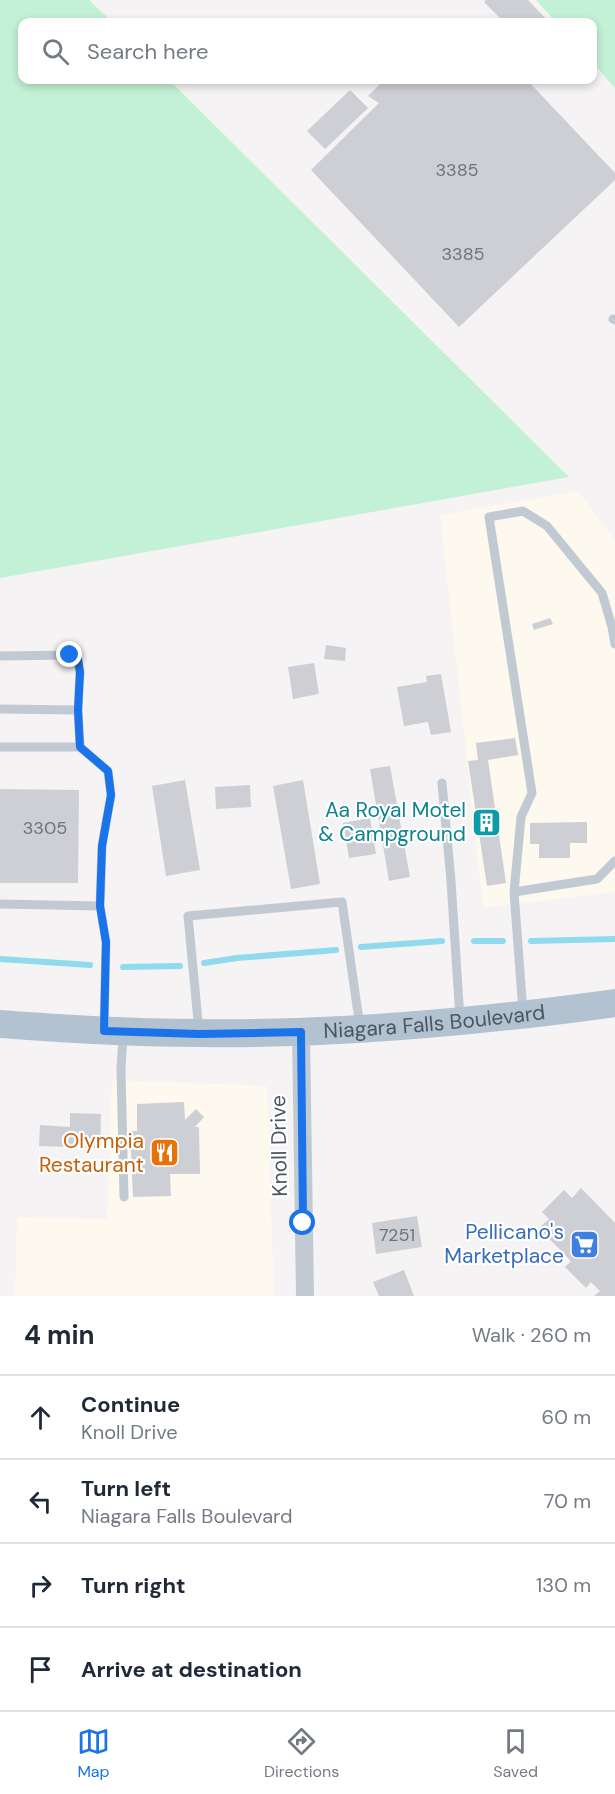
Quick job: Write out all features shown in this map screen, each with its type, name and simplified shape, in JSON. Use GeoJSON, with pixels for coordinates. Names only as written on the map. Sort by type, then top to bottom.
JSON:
{"type":"FeatureCollection","features":[{"type":"Feature","properties":{"kind":"main road","name":"Niagara Falls Boulevard"},"geometry":{"type":"LineString","coordinates":[[0,1024],[113,1032],[199,1034],[301,1032],[460,1022],[615,1002]]}},
{"type":"Feature","properties":{"kind":"street","name":"Knoll Drive"},"geometry":{"type":"LineString","coordinates":[[301,1032],[305,1296]]}},
{"type":"Feature","properties":{"kind":"lane"},"geometry":{"type":"LineString","coordinates":[[523,1015],[514,892],[521,818],[532,793],[489,517],[523,511],[547,526],[602,592],[615,644]]}},
{"type":"Feature","properties":{"kind":"lane"},"geometry":{"type":"LineString","coordinates":[[0,656],[73,655],[77,657],[80,672],[78,710],[80,747]]}},
{"type":"Feature","properties":{"kind":"lane"},"geometry":{"type":"LineString","coordinates":[[0,709],[78,710]]}},
{"type":"Feature","properties":{"kind":"lane"},"geometry":{"type":"LineString","coordinates":[[0,747],[80,747],[108,771],[111,795],[102,846],[100,906],[106,942],[113,1032],[121,1070],[124,1197]]}},
{"type":"Feature","properties":{"kind":"lane"},"geometry":{"type":"LineString","coordinates":[[442,783],[460,1022]]}},
{"type":"Feature","properties":{"kind":"lane"},"geometry":{"type":"LineString","coordinates":[[514,892],[597,879],[615,861]]}},
{"type":"Feature","properties":{"kind":"lane"},"geometry":{"type":"LineString","coordinates":[[199,1034],[188,916],[342,902],[360,1029]]}},
{"type":"Feature","properties":{"kind":"lane"},"geometry":{"type":"LineString","coordinates":[[0,904],[100,906]]}},
{"type":"Feature","properties":{"kind":"shaded area"},"geometry":{"type":"Polygon","coordinates":[[[578,491],[615,540],[615,892],[483,908],[440,515],[578,491]]]}},
{"type":"Feature","properties":{"kind":"shaded area"},"geometry":{"type":"Polygon","coordinates":[[[112,1080],[267,1086],[274,1296],[15,1296],[17,1217],[107,1219],[112,1080]]]}},
{"type":"Feature","properties":{"kind":"green space"},"geometry":{"type":"Polygon","coordinates":[[[0,0],[89,0],[108,18],[18,18],[18,84],[173,84],[569,477],[0,578],[0,0]]]}},
{"type":"Feature","properties":{"kind":"green space"},"geometry":{"type":"Polygon","coordinates":[[[536,0],[615,0],[615,88],[597,68],[597,18],[552,18],[536,0]]]}},
{"type":"Feature","properties":{"kind":"building"},"geometry":{"type":"Polygon","coordinates":[[[486,0],[528,0],[545,18],[500,18],[484,2],[486,0]]]}},
{"type":"Feature","properties":{"kind":"building"},"geometry":{"type":"Polygon","coordinates":[[[380,84],[531,84],[615,173],[615,180],[459,327],[311,170],[379,103],[368,96],[380,84]]]}},
{"type":"Feature","properties":{"kind":"building"},"geometry":{"type":"Polygon","coordinates":[[[350,90],[368,108],[325,149],[307,131],[350,90]]]}},
{"type":"Feature","properties":{"kind":"building"},"geometry":{"type":"Polygon","coordinates":[[[550,618],[553,624],[534,630],[532,624],[550,618]]]}},
{"type":"Feature","properties":{"kind":"building"},"geometry":{"type":"Polygon","coordinates":[[[326,645],[346,648],[345,661],[324,659],[326,645]]]}},
{"type":"Feature","properties":{"kind":"building"},"geometry":{"type":"Polygon","coordinates":[[[314,663],[319,694],[293,699],[288,667],[314,663]]]}},
{"type":"Feature","properties":{"kind":"building"},"geometry":{"type":"Polygon","coordinates":[[[441,674],[451,732],[431,735],[428,722],[404,726],[397,687],[427,682],[426,676],[441,674]]]}},
{"type":"Feature","properties":{"kind":"building","name":"Aa Royal Motel & Campground"},"geometry":{"type":"Polygon","coordinates":[[[515,738],[518,755],[488,760],[506,883],[487,886],[468,761],[478,760],[476,743],[515,738]]]}},
{"type":"Feature","properties":{"kind":"building"},"geometry":{"type":"Polygon","coordinates":[[[390,766],[410,877],[389,881],[370,769],[390,766]]]}},
{"type":"Feature","properties":{"kind":"building"},"geometry":{"type":"Polygon","coordinates":[[[185,780],[200,870],[166,876],[152,786],[185,780]]]}},
{"type":"Feature","properties":{"kind":"building"},"geometry":{"type":"Polygon","coordinates":[[[303,780],[320,884],[291,889],[273,786],[303,780]]]}},
{"type":"Feature","properties":{"kind":"building"},"geometry":{"type":"Polygon","coordinates":[[[250,785],[251,807],[216,809],[215,787],[250,785]]]}},
{"type":"Feature","properties":{"kind":"building"},"geometry":{"type":"Polygon","coordinates":[[[0,789],[79,790],[78,883],[0,883],[0,789]]]}},
{"type":"Feature","properties":{"kind":"building"},"geometry":{"type":"Polygon","coordinates":[[[370,818],[376,854],[349,858],[343,823],[370,818]]]}},
{"type":"Feature","properties":{"kind":"building"},"geometry":{"type":"Polygon","coordinates":[[[587,822],[587,843],[570,843],[570,858],[539,858],[539,844],[530,844],[530,823],[587,822]]]}},
{"type":"Feature","properties":{"kind":"building","name":"Olympia Restaurant"},"geometry":{"type":"Polygon","coordinates":[[[184,1102],[185,1120],[196,1109],[204,1117],[195,1127],[199,1127],[200,1174],[170,1174],[171,1196],[133,1197],[130,1131],[137,1131],[137,1104],[184,1102]]]}},
{"type":"Feature","properties":{"kind":"building"},"geometry":{"type":"Polygon","coordinates":[[[70,1113],[101,1114],[100,1148],[39,1146],[40,1125],[70,1127],[70,1113]]]}},
{"type":"Feature","properties":{"kind":"building","name":"Pellicano's Marketplace"},"geometry":{"type":"Polygon","coordinates":[[[581,1188],[615,1223],[615,1296],[594,1296],[600,1291],[591,1282],[586,1288],[565,1267],[571,1261],[539,1228],[549,1219],[542,1212],[564,1190],[572,1198],[581,1188]]]}},
{"type":"Feature","properties":{"kind":"building"},"geometry":{"type":"Polygon","coordinates":[[[417,1216],[422,1247],[376,1254],[372,1223],[417,1216]]]}},
{"type":"Feature","properties":{"kind":"building"},"geometry":{"type":"Polygon","coordinates":[[[404,1270],[414,1296],[379,1296],[373,1282],[404,1270]]]}},
{"type":"Feature","properties":{"kind":"waterway"},"geometry":{"type":"LineString","coordinates":[[531,941],[615,939]]}},
{"type":"Feature","properties":{"kind":"waterway"},"geometry":{"type":"LineString","coordinates":[[361,947],[442,941]]}},
{"type":"Feature","properties":{"kind":"waterway"},"geometry":{"type":"LineString","coordinates":[[474,941],[503,941]]}},
{"type":"Feature","properties":{"kind":"waterway"},"geometry":{"type":"LineString","coordinates":[[204,963],[336,950]]}},
{"type":"Feature","properties":{"kind":"waterway"},"geometry":{"type":"LineString","coordinates":[[0,959],[90,965]]}},
{"type":"Feature","properties":{"kind":"waterway"},"geometry":{"type":"LineString","coordinates":[[123,967],[180,966]]}},
{"type":"Feature","properties":{"kind":"place","name":"Aa Royal Motel & Campground"},"geometry":{"type":"Point","coordinates":[487,822]}},
{"type":"Feature","properties":{"kind":"place","name":"Olympia Restaurant"},"geometry":{"type":"Point","coordinates":[165,1153]}},
{"type":"Feature","properties":{"kind":"place","name":"Pellicano's Marketplace"},"geometry":{"type":"Point","coordinates":[585,1244]}},
{"type":"Feature","properties":{"kind":"route"},"geometry":{"type":"LineString","coordinates":[[70,655],[78,659],[80,672],[78,710],[80,747],[108,771],[111,795],[102,846],[100,906],[106,942],[104,1031],[199,1034],[301,1032],[303,1223]]}}]}
